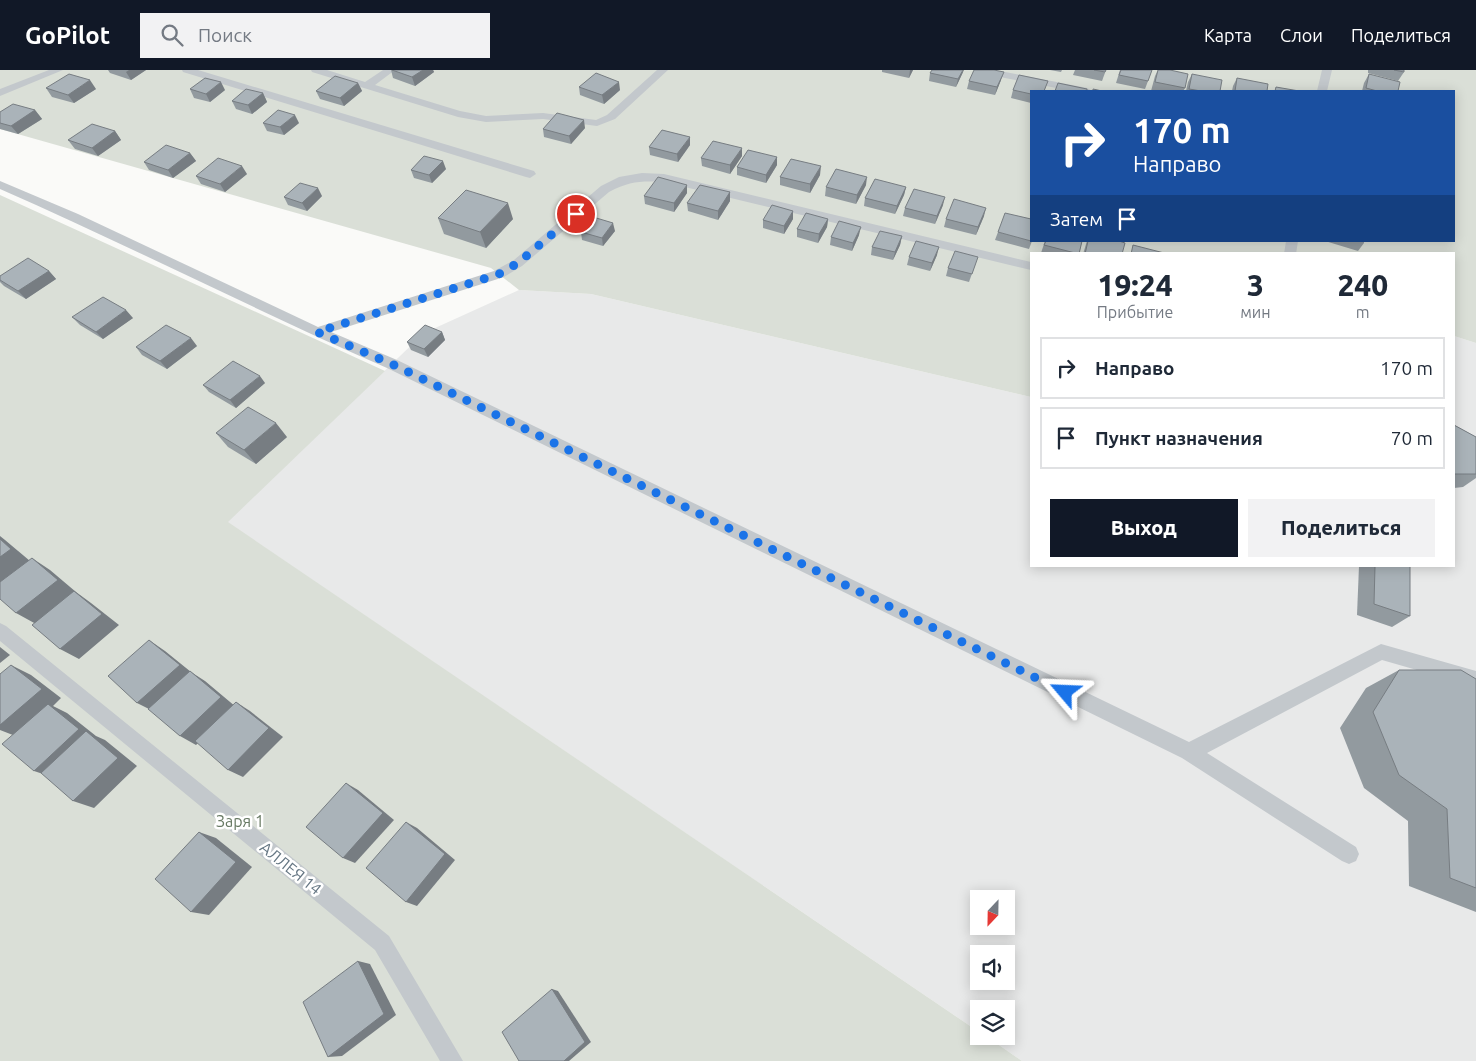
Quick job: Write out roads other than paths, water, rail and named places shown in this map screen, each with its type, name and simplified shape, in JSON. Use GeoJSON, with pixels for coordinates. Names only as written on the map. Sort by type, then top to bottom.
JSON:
{"type":"FeatureCollection","features":[{"type":"Feature","properties":{"kind":"lane"},"geometry":{"type":"LineString","coordinates":[[0,93],[58,70]]}},
{"type":"Feature","properties":{"kind":"lane"},"geometry":{"type":"LineString","coordinates":[[187,70],[530,174]]}},
{"type":"Feature","properties":{"kind":"lane"},"geometry":{"type":"LineString","coordinates":[[316,70],[458,114],[486,119],[543,116],[596,123],[611,116],[663,70]]}},
{"type":"Feature","properties":{"kind":"lane"},"geometry":{"type":"LineString","coordinates":[[366,86],[390,70]]}},
{"type":"Feature","properties":{"kind":"lane"},"geometry":{"type":"LineString","coordinates":[[979,70],[1082,90]]}},
{"type":"Feature","properties":{"kind":"lane"},"geometry":{"type":"LineString","coordinates":[[1322,90],[1327,70]]}},
{"type":"Feature","properties":{"kind":"lane"},"geometry":{"type":"LineString","coordinates":[[317,332],[499,274],[518,263],[605,189],[623,180],[642,177],[664,178],[1030,266]]}},
{"type":"Feature","properties":{"kind":"lane"},"geometry":{"type":"LineString","coordinates":[[0,184],[74,216],[254,304],[392,364],[1189,752],[1348,854]]}},
{"type":"Feature","properties":{"kind":"lane","name":"АЛЛЕЯ 14"},"geometry":{"type":"LineString","coordinates":[[0,631],[382,943],[452,1061]]}},
{"type":"Feature","properties":{"kind":"lane"},"geometry":{"type":"LineString","coordinates":[[1189,752],[1381,652],[1476,679]]}},
{"type":"Feature","properties":{"kind":"park label","name":"Заря 1"},"geometry":{"type":"Point","coordinates":[240,821]}}]}
